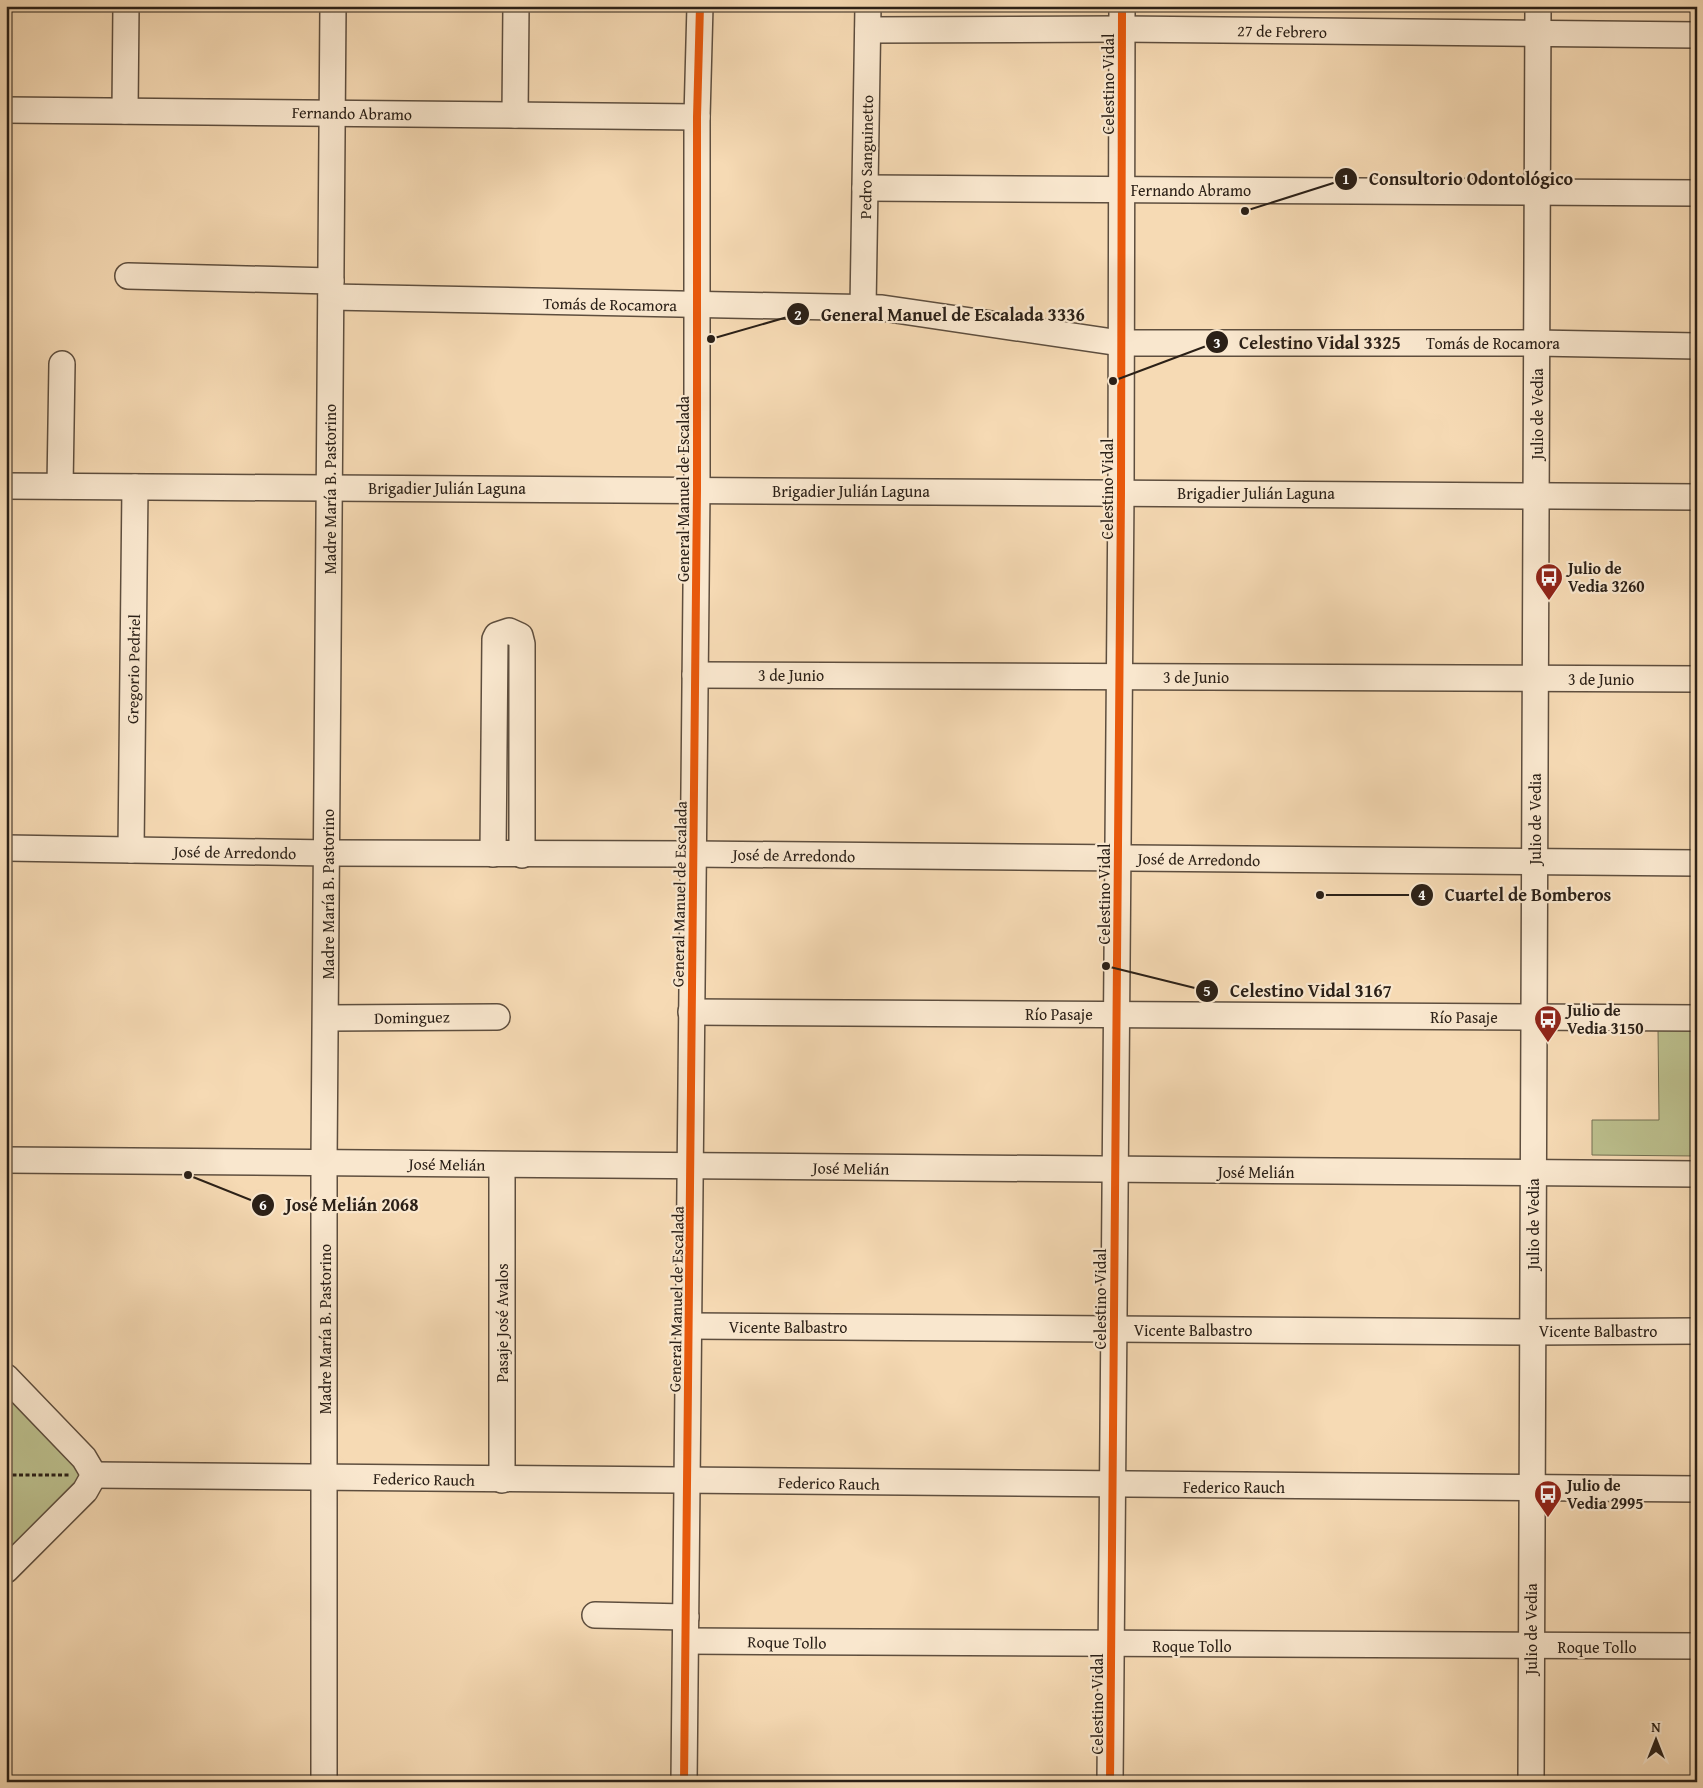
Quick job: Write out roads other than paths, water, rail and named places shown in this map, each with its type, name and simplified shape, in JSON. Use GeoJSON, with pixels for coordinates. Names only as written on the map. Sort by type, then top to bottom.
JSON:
{"type":"FeatureCollection","features":[{"type":"Feature","properties":{"kind":"street"},"geometry":{"type":"LineString","coordinates":[[124,111],[126,6]]}},
{"type":"Feature","properties":{"kind":"street","name":"Madre María B. Pastorino"},"geometry":{"type":"LineString","coordinates":[[324,1782],[324,1162],[327,1018],[333,6]]}},
{"type":"Feature","properties":{"kind":"street"},"geometry":{"type":"LineString","coordinates":[[515,115],[516,6]]}},
{"type":"Feature","properties":{"kind":"street","name":"General Manuel de Escalada"},"geometry":{"type":"LineString","coordinates":[[684,1782],[697,490],[697,117],[700,6]]}},
{"type":"Feature","properties":{"kind":"street","name":"Julio de Vedia"},"geometry":{"type":"LineString","coordinates":[[1531,1782],[1538,6]]}},
{"type":"Feature","properties":{"kind":"street","name":"27 de Febrero"},"geometry":{"type":"LineString","coordinates":[[868,18],[1122,18],[1537,34],[1697,35]]}},
{"type":"Feature","properties":{"kind":"street","name":"Pedro Sanguinetto"},"geometry":{"type":"LineString","coordinates":[[863,307],[868,18]]}},
{"type":"Feature","properties":{"kind":"street","name":"Celestino Vidal"},"geometry":{"type":"LineString","coordinates":[[1110,1782],[1121,493],[1122,18]]}},
{"type":"Feature","properties":{"kind":"street","name":"Fernando Abramo"},"geometry":{"type":"LineString","coordinates":[[6,110],[697,117]]}},
{"type":"Feature","properties":{"kind":"street","name":"Fernando Abramo"},"geometry":{"type":"LineString","coordinates":[[865,188],[1697,193]]}},
{"type":"Feature","properties":{"kind":"street","name":"Tomás de Rocamora"},"geometry":{"type":"LineString","coordinates":[[128,276],[331,289],[697,306],[882,308],[1120,343],[1537,343],[1697,346]]}},
{"type":"Feature","properties":{"kind":"street"},"geometry":{"type":"LineString","coordinates":[[60,486],[62,364]]}},
{"type":"Feature","properties":{"kind":"street","name":"Brigadier Julián Laguna"},"geometry":{"type":"LineString","coordinates":[[6,486],[1697,497]]}},
{"type":"Feature","properties":{"kind":"street","name":"Gregorio Pedriel"},"geometry":{"type":"LineString","coordinates":[[131,850],[135,487]]}},
{"type":"Feature","properties":{"kind":"street"},"geometry":{"type":"LineString","coordinates":[[493,854],[496,639],[498,635],[508,631],[520,636],[522,644],[522,854]]}},
{"type":"Feature","properties":{"kind":"street","name":"3 de Junio"},"geometry":{"type":"LineString","coordinates":[[695,675],[1697,679]]}},
{"type":"Feature","properties":{"kind":"street","name":"José de Arredondo"},"geometry":{"type":"LineString","coordinates":[[6,848],[328,853],[693,854],[1697,863]]}},
{"type":"Feature","properties":{"kind":"street","name":"Río Pasaje"},"geometry":{"type":"LineString","coordinates":[[691,1012],[1697,1018]]}},
{"type":"Feature","properties":{"kind":"street","name":"Dominguez"},"geometry":{"type":"LineString","coordinates":[[327,1018],[497,1017]]}},
{"type":"Feature","properties":{"kind":"street","name":"José Melián"},"geometry":{"type":"LineString","coordinates":[[6,1160],[1114,1171],[1697,1174]]}},
{"type":"Feature","properties":{"kind":"street","name":"Pasaje José Avalos"},"geometry":{"type":"LineString","coordinates":[[502,1165],[502,1480]]}},
{"type":"Feature","properties":{"kind":"street","name":"Vicente Balbastro"},"geometry":{"type":"LineString","coordinates":[[689,1326],[1532,1332],[1697,1331]]}},
{"type":"Feature","properties":{"kind":"street"},"geometry":{"type":"LineString","coordinates":[[6,1378],[84,1458],[94,1475],[84,1491],[6,1570]]}},
{"type":"Feature","properties":{"kind":"street","name":"Federico Rauch"},"geometry":{"type":"LineString","coordinates":[[94,1475],[1112,1486],[1697,1489]]}},
{"type":"Feature","properties":{"kind":"street","name":"Roque Tollo"},"geometry":{"type":"LineString","coordinates":[[595,1615],[686,1630],[1111,1645],[1697,1646]]}},
{"type":"Feature","properties":{"kind":"place","name":"Consultorio Odontológico"},"geometry":{"type":"Point","coordinates":[1245,211]}},
{"type":"Feature","properties":{"kind":"place","name":"General Manuel de Escalada 3336"},"geometry":{"type":"Point","coordinates":[711,339]}},
{"type":"Feature","properties":{"kind":"place","name":"Celestino Vidal 3325"},"geometry":{"type":"Point","coordinates":[1113,381]}},
{"type":"Feature","properties":{"kind":"place","name":"Julio de Vedia 3260"},"geometry":{"type":"Point","coordinates":[1549,601]}},
{"type":"Feature","properties":{"kind":"place","name":"Cuartel de Bomberos"},"geometry":{"type":"Point","coordinates":[1320,895]}},
{"type":"Feature","properties":{"kind":"place","name":"Celestino Vidal 3167"},"geometry":{"type":"Point","coordinates":[1106,966]}},
{"type":"Feature","properties":{"kind":"place","name":"Julio de Vedia 3150"},"geometry":{"type":"Point","coordinates":[1548,1043]}},
{"type":"Feature","properties":{"kind":"place","name":"José Melián 2068"},"geometry":{"type":"Point","coordinates":[188,1175]}},
{"type":"Feature","properties":{"kind":"place","name":"Julio de Vedia 2995"},"geometry":{"type":"Point","coordinates":[1548,1518]}}]}
